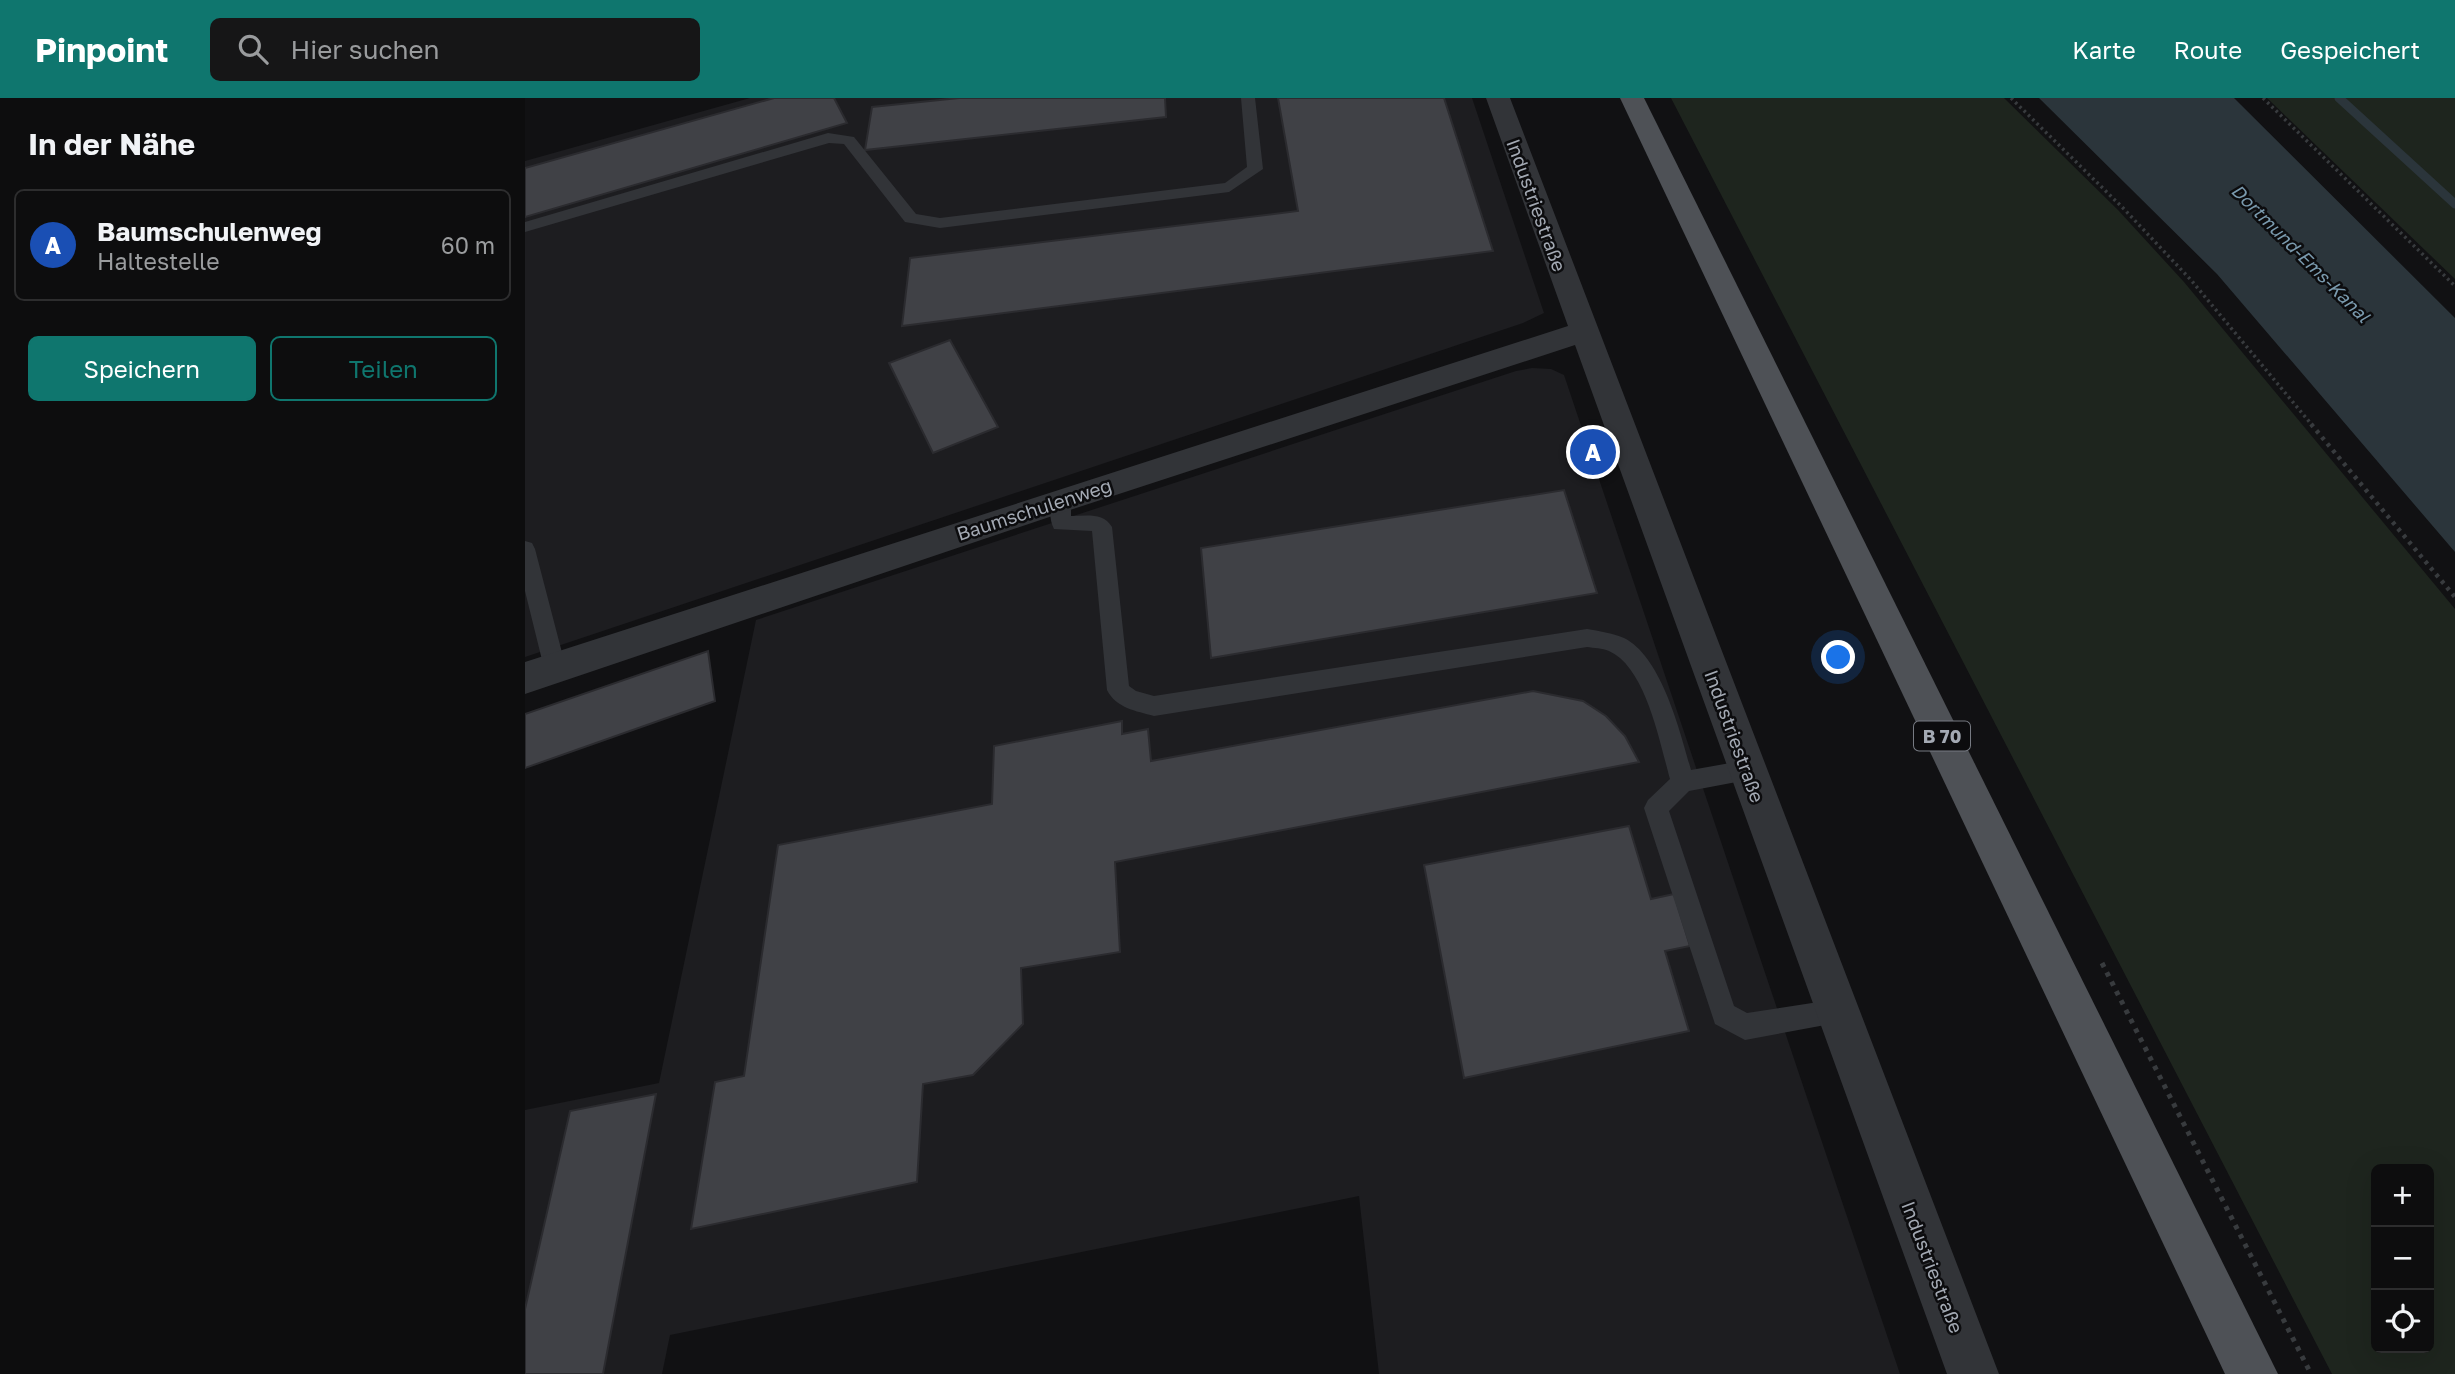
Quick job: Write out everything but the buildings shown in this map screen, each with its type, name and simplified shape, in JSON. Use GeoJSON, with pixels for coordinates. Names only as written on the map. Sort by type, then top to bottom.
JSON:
{"type":"FeatureCollection","features":[{"type":"Feature","properties":{"kind":"main road","name":"B 70"},"geometry":{"type":"LineString","coordinates":[[1632,98],[2252,1374]]}},
{"type":"Feature","properties":{"kind":"street","name":"Industriestraße"},"geometry":{"type":"LineString","coordinates":[[1498,98],[1973,1374]]}},
{"type":"Feature","properties":{"kind":"street","name":"Baumschulenweg"},"geometry":{"type":"LineString","coordinates":[[540,673],[1061,500],[1584,331]]}},
{"type":"Feature","properties":{"kind":"lane"},"geometry":{"type":"LineString","coordinates":[[525,227],[828,138],[849,140],[911,218],[940,223],[1229,187],[1255,169],[1248,98]]}},
{"type":"Feature","properties":{"kind":"lane"},"geometry":{"type":"LineString","coordinates":[[1061,500],[1061,524],[1095,523],[1102,527],[1118,690],[1129,699],[1154,706],[1587,638],[1616,644],[1637,661],[1657,703],[1683,782]]}},
{"type":"Feature","properties":{"kind":"lane"},"geometry":{"type":"LineString","coordinates":[[525,549],[540,673]]}},
{"type":"Feature","properties":{"kind":"lane"},"geometry":{"type":"LineString","coordinates":[[1747,770],[1683,782],[1656,808],[1724,1015],[1745,1027],[1838,1012]]}},
{"type":"Feature","properties":{"kind":"path"},"geometry":{"type":"LineString","coordinates":[[2011,98],[2124,209],[2191,280],[2455,597]]}},
{"type":"Feature","properties":{"kind":"path"},"geometry":{"type":"LineString","coordinates":[[2263,98],[2455,286]]}},
{"type":"Feature","properties":{"kind":"shaded area"},"geometry":{"type":"Polygon","coordinates":[[[750,98],[1472,98],[1544,313],[1523,323],[525,657],[525,161],[750,98]]]}},
{"type":"Feature","properties":{"kind":"shaded area"},"geometry":{"type":"Polygon","coordinates":[[[1671,98],[2004,98],[2118,210],[2184,282],[2455,609],[2455,1374],[2332,1374],[1671,98]]]}},
{"type":"Feature","properties":{"kind":"shaded area"},"geometry":{"type":"Polygon","coordinates":[[[2267,98],[2455,98],[2455,279],[2267,98]]]}},
{"type":"Feature","properties":{"kind":"shaded area"},"geometry":{"type":"Polygon","coordinates":[[[1532,368],[1551,369],[1564,375],[1900,1374],[1379,1374],[1359,1196],[670,1335],[662,1374],[525,1374],[525,1110],[659,1083],[756,620],[1532,368]]]}},
{"type":"Feature","properties":{"kind":"water","name":"Dortmund-Ems-Kanal"},"geometry":{"type":"Polygon","coordinates":[[[2039,98],[2234,98],[2455,318],[2455,552],[2217,274],[2039,98]]]}},
{"type":"Feature","properties":{"kind":"waterway"},"geometry":{"type":"LineString","coordinates":[[2339,98],[2455,204]]}},
{"type":"Feature","properties":{"kind":"place","name":"Baumschulenweg"},"geometry":{"type":"Point","coordinates":[1593,452]}}]}
